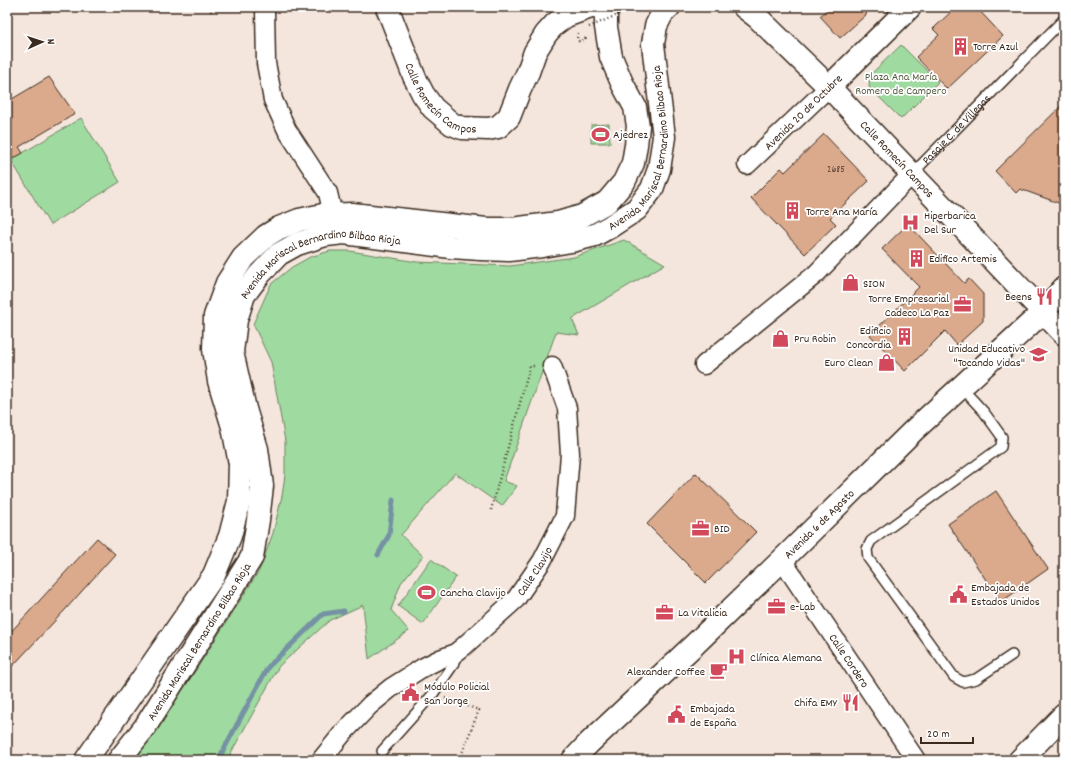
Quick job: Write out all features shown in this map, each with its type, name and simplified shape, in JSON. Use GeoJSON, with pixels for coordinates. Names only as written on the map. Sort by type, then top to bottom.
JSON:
{"type":"FeatureCollection","features":[{"type":"Feature","properties":{"kind":"main road","name":"Calle Romecín Campos"},"geometry":{"type":"LineString","coordinates":[[387,7],[414,76],[423,94],[433,108],[452,124],[462,128],[488,129],[498,127],[509,117],[535,52],[546,34],[555,24],[566,16],[588,25]]}},
{"type":"Feature","properties":{"kind":"main road","name":"Avenida Mariscal Bernardino Bilbao Rioja"},"geometry":{"type":"LineString","coordinates":[[119,760],[145,727],[252,557],[262,486],[257,449],[245,409],[232,352],[236,320],[244,296],[259,275],[279,254],[325,225],[352,214],[486,228],[512,229],[558,223],[582,216],[607,202],[624,182],[633,163],[638,126],[635,106],[622,83],[611,56],[606,27],[606,7]]}},
{"type":"Feature","properties":{"kind":"main road","name":"Avenida Mariscal Bernardino Bilbao Rioja"},"geometry":{"type":"LineString","coordinates":[[86,760],[214,574],[230,536],[239,501],[240,464],[233,426],[219,381],[214,349],[214,316],[227,283],[243,258],[266,236],[279,228],[299,220],[325,225],[344,233],[481,250],[509,250],[571,241],[595,235],[611,226],[637,209],[652,189],[660,169],[664,137],[654,44],[656,26],[662,14],[669,7]]}},
{"type":"Feature","properties":{"kind":"main road"},"geometry":{"type":"LineString","coordinates":[[744,7],[757,17],[829,87]]}},
{"type":"Feature","properties":{"kind":"main road","name":"Avenida 20 de Octubre"},"geometry":{"type":"LineString","coordinates":[[829,87],[910,7]]}},
{"type":"Feature","properties":{"kind":"main road","name":"Calle Romecín Campos"},"geometry":{"type":"LineString","coordinates":[[829,87],[1064,334]]}},
{"type":"Feature","properties":{"kind":"main road","name":"Avenida 6 de Agosto"},"geometry":{"type":"LineString","coordinates":[[573,760],[589,743],[688,651],[913,431],[1043,312],[1064,288]]}},
{"type":"Feature","properties":{"kind":"main road"},"geometry":{"type":"LineString","coordinates":[[1020,760],[1064,715]]}},
{"type":"Feature","properties":{"kind":"street"},"geometry":{"type":"LineString","coordinates":[[266,10],[266,63],[272,100],[287,130],[328,193],[331,206],[325,225]]}},
{"type":"Feature","properties":{"kind":"street","name":"Avenida 20 de Octubre"},"geometry":{"type":"LineString","coordinates":[[747,165],[829,87]]}},
{"type":"Feature","properties":{"kind":"street","name":"Pasaje C. de Villegas"},"geometry":{"type":"LineString","coordinates":[[704,365],[816,274],[912,174]]}},
{"type":"Feature","properties":{"kind":"street","name":"Calle Clavijo"},"geometry":{"type":"LineString","coordinates":[[321,760],[343,733],[370,705],[392,687],[422,668],[454,654],[463,647],[516,599],[542,561],[565,516],[570,454],[567,408],[552,366]]}},
{"type":"Feature","properties":{"kind":"street","name":"Calle Cordero"},"geometry":{"type":"LineString","coordinates":[[782,560],[916,760]]}},
{"type":"Feature","properties":{"kind":"lane","name":"Pasaje C. de Villegas"},"geometry":{"type":"LineString","coordinates":[[912,174],[1064,19]]}},
{"type":"Feature","properties":{"kind":"lane"},"geometry":{"type":"LineString","coordinates":[[960,387],[984,412],[1002,437],[1001,447],[871,541],[867,549],[868,558],[954,677],[963,682],[976,679],[1012,655]]}},
{"type":"Feature","properties":{"kind":"lane"},"geometry":{"type":"LineString","coordinates":[[382,751],[433,694],[453,665],[455,659],[454,654]]}},
{"type":"Feature","properties":{"kind":"path"},"geometry":{"type":"LineString","coordinates":[[210,7],[211,12]]}},
{"type":"Feature","properties":{"kind":"path"},"geometry":{"type":"LineString","coordinates":[[579,31],[576,36],[579,41],[585,40],[588,25],[636,7]]}},
{"type":"Feature","properties":{"kind":"path"},"geometry":{"type":"LineString","coordinates":[[491,510],[530,366],[552,366]]}},
{"type":"Feature","properties":{"kind":"path"},"geometry":{"type":"LineString","coordinates":[[433,694],[479,710],[462,753],[468,760]]}},
{"type":"Feature","properties":{"kind":"green space","name":"Plaza Ana María Romero de Campero"},"geometry":{"type":"Polygon","coordinates":[[[901,45],[938,82],[901,119],[869,87],[870,75],[901,45]]]}},
{"type":"Feature","properties":{"kind":"green space"},"geometry":{"type":"Polygon","coordinates":[[[81,118],[120,182],[50,225],[11,160],[81,118]]]}},
{"type":"Feature","properties":{"kind":"green space","name":"Ajedrez"},"geometry":{"type":"Polygon","coordinates":[[[609,124],[610,143],[591,143],[591,125],[609,124]]]}},
{"type":"Feature","properties":{"kind":"green space"},"geometry":{"type":"Polygon","coordinates":[[[624,240],[665,264],[572,319],[579,335],[556,332],[504,481],[517,486],[502,506],[455,473],[401,535],[423,556],[401,583],[391,610],[409,631],[369,659],[363,605],[330,620],[279,666],[227,760],[135,760],[192,676],[259,571],[273,533],[282,496],[285,475],[285,441],[271,362],[253,324],[271,284],[292,267],[310,257],[330,251],[350,251],[417,262],[510,266],[574,257],[624,240]]]}},
{"type":"Feature","properties":{"kind":"green space","name":"Cancha Clavijo"},"geometry":{"type":"Polygon","coordinates":[[[431,559],[456,577],[423,624],[398,606],[431,559]]]}},
{"type":"Feature","properties":{"kind":"building"},"geometry":{"type":"Polygon","coordinates":[[[830,7],[860,7],[867,14],[840,38],[820,16],[830,7]]]}},
{"type":"Feature","properties":{"kind":"building","name":"Torre Azul"},"geometry":{"type":"Polygon","coordinates":[[[956,7],[976,7],[1003,36],[947,89],[916,57],[939,35],[933,29],[956,7]]]}},
{"type":"Feature","properties":{"kind":"building"},"geometry":{"type":"Polygon","coordinates":[[[49,77],[75,114],[19,147],[23,153],[7,162],[7,102],[49,77]]]}},
{"type":"Feature","properties":{"kind":"building"},"geometry":{"type":"Polygon","coordinates":[[[1064,103],[1064,205],[1020,189],[1016,193],[995,171],[1064,103]]]}},
{"type":"Feature","properties":{"kind":"building"},"geometry":{"type":"Polygon","coordinates":[[[824,134],[869,181],[830,218],[836,224],[805,254],[751,198],[781,168],[785,172],[824,134]]]}},
{"type":"Feature","properties":{"kind":"building"},"geometry":{"type":"Polygon","coordinates":[[[908,224],[964,283],[969,279],[983,294],[983,321],[957,345],[945,331],[905,371],[870,335],[919,287],[882,249],[908,224]]]}},
{"type":"Feature","properties":{"kind":"building","name":"BID"},"geometry":{"type":"Polygon","coordinates":[[[696,473],[756,532],[706,583],[647,524],[696,473]]]}},
{"type":"Feature","properties":{"kind":"building"},"geometry":{"type":"Polygon","coordinates":[[[996,491],[1048,569],[1001,602],[948,524],[996,491]]]}},
{"type":"Feature","properties":{"kind":"building"},"geometry":{"type":"Polygon","coordinates":[[[97,538],[115,554],[7,672],[7,636],[97,538]]]}},
{"type":"Feature","properties":{"kind":"waterway"},"geometry":{"type":"LineString","coordinates":[[378,555],[389,535],[393,500]]}},
{"type":"Feature","properties":{"kind":"waterway"},"geometry":{"type":"LineString","coordinates":[[218,760],[268,667],[323,614],[344,611]]}},
{"type":"Feature","properties":{"kind":"place","name":"Torre Azul"},"geometry":{"type":"Point","coordinates":[960,46]}},
{"type":"Feature","properties":{"kind":"place","name":"Ajedrez"},"geometry":{"type":"Point","coordinates":[600,134]}},
{"type":"Feature","properties":{"kind":"place","name":"Torre Ana María"},"geometry":{"type":"Point","coordinates":[793,211]}},
{"type":"Feature","properties":{"kind":"place","name":"Hiperbarica Del Sur"},"geometry":{"type":"Point","coordinates":[911,222]}},
{"type":"Feature","properties":{"kind":"place","name":"Edifico Artemis"},"geometry":{"type":"Point","coordinates":[916,258]}},
{"type":"Feature","properties":{"kind":"place","name":"SION"},"geometry":{"type":"Point","coordinates":[850,283]}},
{"type":"Feature","properties":{"kind":"place","name":"Beens"},"geometry":{"type":"Point","coordinates":[1045,296]}},
{"type":"Feature","properties":{"kind":"place","name":"Torre Empresarial Cadeco La Paz"},"geometry":{"type":"Point","coordinates":[962,305]}},
{"type":"Feature","properties":{"kind":"place","name":"Edificio Concordia"},"geometry":{"type":"Point","coordinates":[904,337]}},
{"type":"Feature","properties":{"kind":"place","name":"Pru Robin"},"geometry":{"type":"Point","coordinates":[781,338]}},
{"type":"Feature","properties":{"kind":"place","name":"Unidad Educativo \"Tocando Vidas\""},"geometry":{"type":"Point","coordinates":[1038,355]}},
{"type":"Feature","properties":{"kind":"place","name":"Euro Clean"},"geometry":{"type":"Point","coordinates":[886,362]}},
{"type":"Feature","properties":{"kind":"place","name":"BID"},"geometry":{"type":"Point","coordinates":[701,528]}},
{"type":"Feature","properties":{"kind":"place","name":"Cancha Clavijo"},"geometry":{"type":"Point","coordinates":[427,592]}},
{"type":"Feature","properties":{"kind":"place","name":"Embajada de Estados Unidos"},"geometry":{"type":"Point","coordinates":[958,594]}},
{"type":"Feature","properties":{"kind":"place","name":"e-Lab"},"geometry":{"type":"Point","coordinates":[777,606]}},
{"type":"Feature","properties":{"kind":"place","name":"La Vitalicia"},"geometry":{"type":"Point","coordinates":[665,612]}},
{"type":"Feature","properties":{"kind":"place","name":"Clínica Alemana"},"geometry":{"type":"Point","coordinates":[737,657]}},
{"type":"Feature","properties":{"kind":"place","name":"Alexander Coffee"},"geometry":{"type":"Point","coordinates":[718,671]}},
{"type":"Feature","properties":{"kind":"place","name":"Módulo Policial San Jorge"},"geometry":{"type":"Point","coordinates":[411,693]}},
{"type":"Feature","properties":{"kind":"place","name":"Chifa EMY"},"geometry":{"type":"Point","coordinates":[850,702]}},
{"type":"Feature","properties":{"kind":"place","name":"Embajada de España"},"geometry":{"type":"Point","coordinates":[677,715]}}]}
